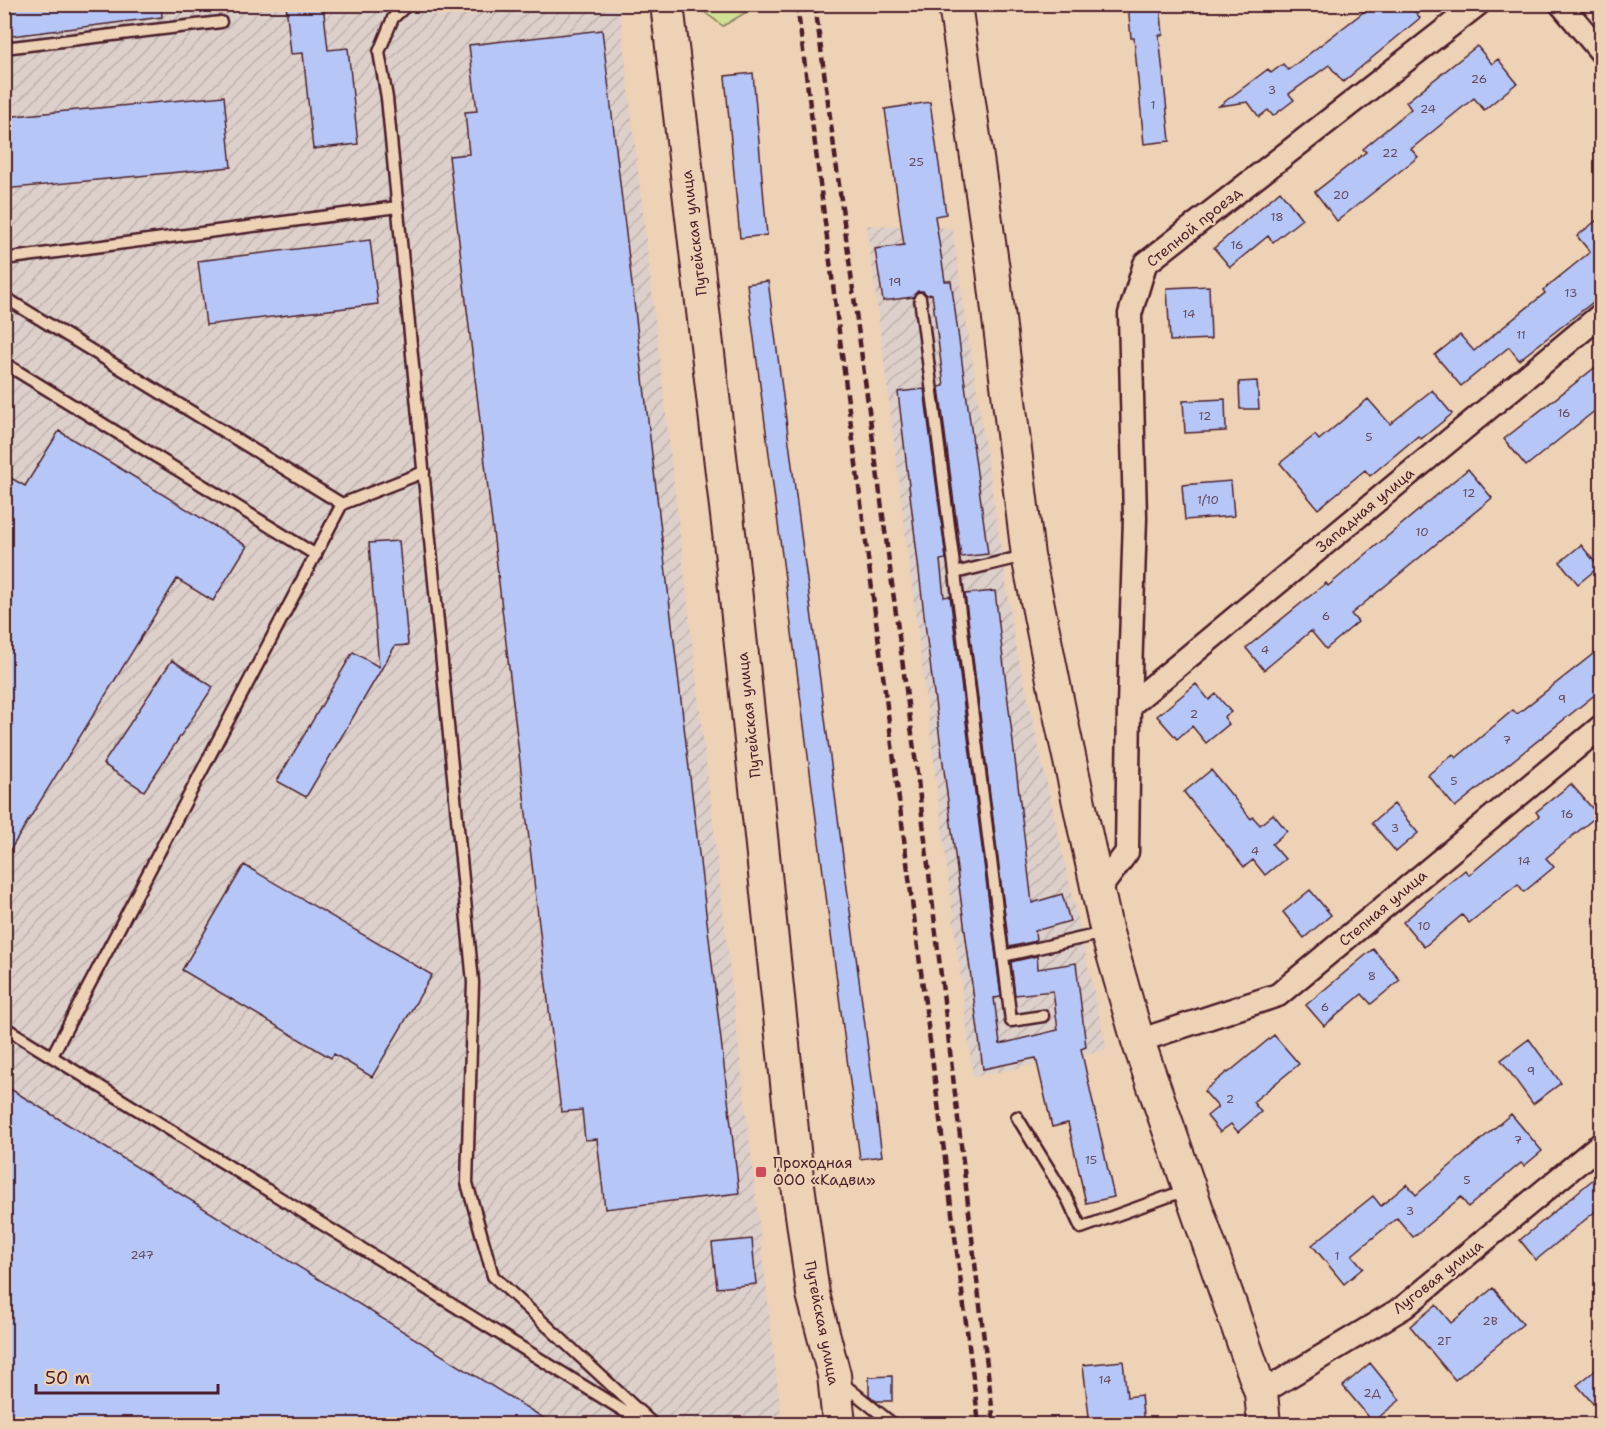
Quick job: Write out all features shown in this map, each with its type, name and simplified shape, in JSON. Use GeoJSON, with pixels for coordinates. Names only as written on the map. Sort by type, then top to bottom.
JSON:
{"type":"FeatureCollection","features":[{"type":"Feature","properties":{"kind":"main road","name":"Путейская улица"},"geometry":{"type":"LineString","coordinates":[[667,4],[730,541],[797,1178],[813,1294],[834,1376],[839,1425]]}},
{"type":"Feature","properties":{"kind":"main road"},"geometry":{"type":"LineString","coordinates":[[955,4],[993,270],[1028,556],[1060,719],[1107,933],[1138,1041],[1262,1393],[1264,1425]]}},
{"type":"Feature","properties":{"kind":"street","name":"Степной проезд"},"geometry":{"type":"LineString","coordinates":[[1098,891],[1127,852],[1129,706],[1136,518],[1130,314],[1144,264],[1478,4]]}},
{"type":"Feature","properties":{"kind":"street"},"geometry":{"type":"LineString","coordinates":[[1562,4],[1602,54]]}},
{"type":"Feature","properties":{"kind":"street","name":"Западная улица"},"geometry":{"type":"LineString","coordinates":[[1129,706],[1602,314]]}},
{"type":"Feature","properties":{"kind":"street","name":"Степная улица"},"geometry":{"type":"LineString","coordinates":[[1138,1041],[1278,995],[1602,726]]}},
{"type":"Feature","properties":{"kind":"street","name":"Луговая улица"},"geometry":{"type":"LineString","coordinates":[[1262,1393],[1404,1307],[1602,1143]]}},
{"type":"Feature","properties":{"kind":"lane"},"geometry":{"type":"LineString","coordinates":[[408,4],[393,18],[379,52],[387,98],[473,982],[467,1184],[493,1276],[654,1425]]}},
{"type":"Feature","properties":{"kind":"lane"},"geometry":{"type":"LineString","coordinates":[[4,48],[221,22]]}},
{"type":"Feature","properties":{"kind":"lane"},"geometry":{"type":"LineString","coordinates":[[4,259],[397,207]]}},
{"type":"Feature","properties":{"kind":"lane"},"geometry":{"type":"LineString","coordinates":[[4,297],[342,504]]}},
{"type":"Feature","properties":{"kind":"lane"},"geometry":{"type":"LineString","coordinates":[[920,298],[1011,1021],[1044,1016]]}},
{"type":"Feature","properties":{"kind":"lane"},"geometry":{"type":"LineString","coordinates":[[4,363],[316,555]]}},
{"type":"Feature","properties":{"kind":"lane"},"geometry":{"type":"LineString","coordinates":[[52,1056],[342,504],[424,472]]}},
{"type":"Feature","properties":{"kind":"lane"},"geometry":{"type":"LineString","coordinates":[[955,573],[1028,556]]}},
{"type":"Feature","properties":{"kind":"lane"},"geometry":{"type":"LineString","coordinates":[[1003,956],[1107,933]]}},
{"type":"Feature","properties":{"kind":"lane"},"geometry":{"type":"LineString","coordinates":[[4,1027],[645,1425]]}},
{"type":"Feature","properties":{"kind":"lane"},"geometry":{"type":"LineString","coordinates":[[1017,1117],[1068,1200],[1081,1228],[1189,1189]]}},
{"type":"Feature","properties":{"kind":"lane"},"geometry":{"type":"LineString","coordinates":[[834,1376],[879,1419],[893,1425]]}},
{"type":"Feature","properties":{"kind":"shaded area"},"geometry":{"type":"Polygon","coordinates":[[[5,5],[619,5],[782,1424],[5,1424],[5,5]]]}},
{"type":"Feature","properties":{"kind":"shaded area"},"geometry":{"type":"Polygon","coordinates":[[[867,225],[952,228],[1015,641],[1107,1050],[973,1077],[867,225]]]}},
{"type":"Feature","properties":{"kind":"green space"},"geometry":{"type":"Polygon","coordinates":[[[695,5],[755,5],[723,26],[695,5]]]}},
{"type":"Feature","properties":{"kind":"building"},"geometry":{"type":"Polygon","coordinates":[[[44,4],[161,4],[162,17],[4,37],[4,9],[44,4]]]}},
{"type":"Feature","properties":{"kind":"building"},"geometry":{"type":"Polygon","coordinates":[[[286,4],[323,4],[328,50],[348,48],[358,144],[313,149],[303,53],[291,54],[286,4]]]}},
{"type":"Feature","properties":{"kind":"building"},"geometry":{"type":"Polygon","coordinates":[[[1128,4],[1160,4],[1163,35],[1159,35],[1170,141],[1144,144],[1134,38],[1131,38],[1128,4]]]}},
{"type":"Feature","properties":{"kind":"building"},"geometry":{"type":"Polygon","coordinates":[[[1374,4],[1409,4],[1420,18],[1343,82],[1329,65],[1289,94],[1294,100],[1273,116],[1268,110],[1259,117],[1248,102],[1219,106],[1268,69],[1271,73],[1283,64],[1288,70],[1374,4]]]}},
{"type":"Feature","properties":{"kind":"building"},"geometry":{"type":"Polygon","coordinates":[[[602,30],[739,1193],[605,1209],[597,1139],[585,1140],[582,1110],[561,1112],[449,156],[469,154],[465,112],[477,111],[469,45],[602,30]]]}},
{"type":"Feature","properties":{"kind":"building"},"geometry":{"type":"Polygon","coordinates":[[[1477,46],[1492,64],[1498,59],[1517,83],[1484,110],[1474,98],[1411,149],[1418,157],[1337,221],[1315,192],[1366,152],[1363,149],[1411,109],[1406,102],[1477,46]]]}},
{"type":"Feature","properties":{"kind":"building"},"geometry":{"type":"Polygon","coordinates":[[[753,73],[767,235],[740,238],[725,76],[753,73]]]}},
{"type":"Feature","properties":{"kind":"building"},"geometry":{"type":"Polygon","coordinates":[[[224,96],[231,167],[4,189],[4,117],[224,96]]]}},
{"type":"Feature","properties":{"kind":"building"},"geometry":{"type":"Polygon","coordinates":[[[930,102],[946,214],[935,216],[945,281],[951,281],[988,554],[961,557],[939,387],[944,386],[932,294],[927,295],[923,291],[918,291],[913,297],[883,301],[875,249],[904,245],[885,109],[930,102]]]}},
{"type":"Feature","properties":{"kind":"building"},"geometry":{"type":"Polygon","coordinates":[[[1280,191],[1302,219],[1273,242],[1268,236],[1230,267],[1214,248],[1280,191]]]}},
{"type":"Feature","properties":{"kind":"building"},"geometry":{"type":"Polygon","coordinates":[[[1602,216],[1602,295],[1519,360],[1509,347],[1461,386],[1435,355],[1460,335],[1474,351],[1545,293],[1543,290],[1590,252],[1577,236],[1602,216]]]}},
{"type":"Feature","properties":{"kind":"building"},"geometry":{"type":"Polygon","coordinates":[[[370,240],[378,304],[206,325],[198,261],[370,240]]]}},
{"type":"Feature","properties":{"kind":"building"},"geometry":{"type":"Polygon","coordinates":[[[768,281],[882,1156],[860,1159],[747,284],[768,281]]]}},
{"type":"Feature","properties":{"kind":"building"},"geometry":{"type":"Polygon","coordinates":[[[1209,286],[1211,339],[1170,341],[1167,288],[1209,286]]]}},
{"type":"Feature","properties":{"kind":"building"},"geometry":{"type":"Polygon","coordinates":[[[1602,362],[1602,405],[1526,466],[1504,439],[1602,362]]]}},
{"type":"Feature","properties":{"kind":"building"},"geometry":{"type":"Polygon","coordinates":[[[1257,381],[1259,409],[1240,409],[1239,382],[1257,381]]]}},
{"type":"Feature","properties":{"kind":"building"},"geometry":{"type":"Polygon","coordinates":[[[924,389],[946,559],[940,560],[944,597],[950,596],[1001,997],[994,998],[1000,1044],[1058,1030],[1053,991],[1015,995],[1011,962],[1037,956],[1038,969],[1076,963],[1086,1047],[1081,1049],[1114,1197],[1086,1203],[1068,1123],[1052,1127],[1036,1058],[983,1069],[927,640],[898,392],[924,389]]]}},
{"type":"Feature","properties":{"kind":"building"},"geometry":{"type":"Polygon","coordinates":[[[1432,390],[1452,414],[1421,439],[1418,436],[1370,476],[1365,470],[1318,509],[1280,463],[1315,435],[1319,440],[1368,399],[1390,424],[1432,390]]]}},
{"type":"Feature","properties":{"kind":"building"},"geometry":{"type":"Polygon","coordinates":[[[1225,399],[1226,431],[1185,433],[1183,401],[1225,399]]]}},
{"type":"Feature","properties":{"kind":"building"},"geometry":{"type":"Polygon","coordinates":[[[59,431],[247,546],[213,601],[177,579],[4,860],[4,474],[25,486],[59,431]]]}},
{"type":"Feature","properties":{"kind":"building"},"geometry":{"type":"Polygon","coordinates":[[[1468,469],[1492,498],[1351,614],[1358,622],[1326,649],[1311,631],[1264,670],[1246,648],[1326,583],[1328,586],[1468,469]]]}},
{"type":"Feature","properties":{"kind":"building"},"geometry":{"type":"Polygon","coordinates":[[[1231,481],[1234,516],[1185,520],[1182,485],[1231,481]]]}},
{"type":"Feature","properties":{"kind":"building"},"geometry":{"type":"Polygon","coordinates":[[[399,541],[408,645],[395,646],[306,797],[277,781],[353,652],[379,667],[369,543],[399,541]]]}},
{"type":"Feature","properties":{"kind":"building"},"geometry":{"type":"Polygon","coordinates":[[[1581,545],[1599,567],[1578,584],[1560,562],[1581,545]]]}},
{"type":"Feature","properties":{"kind":"building"},"geometry":{"type":"Polygon","coordinates":[[[995,591],[1032,903],[1062,894],[1070,921],[1035,931],[1036,941],[1009,947],[965,594],[995,591]]]}},
{"type":"Feature","properties":{"kind":"building"},"geometry":{"type":"Polygon","coordinates":[[[1602,647],[1602,689],[1455,807],[1428,775],[1453,754],[1456,758],[1513,710],[1517,714],[1602,647]]]}},
{"type":"Feature","properties":{"kind":"building"},"geometry":{"type":"Polygon","coordinates":[[[172,660],[213,687],[144,791],[103,764],[172,660]]]}},
{"type":"Feature","properties":{"kind":"building"},"geometry":{"type":"Polygon","coordinates":[[[1196,684],[1209,700],[1216,694],[1231,712],[1224,717],[1229,724],[1206,743],[1192,726],[1177,739],[1157,716],[1196,684]]]}},
{"type":"Feature","properties":{"kind":"building"},"geometry":{"type":"Polygon","coordinates":[[[1211,770],[1251,819],[1253,817],[1260,825],[1273,814],[1287,831],[1272,844],[1285,859],[1265,875],[1253,860],[1244,867],[1184,792],[1211,770]]]}},
{"type":"Feature","properties":{"kind":"building"},"geometry":{"type":"Polygon","coordinates":[[[1571,784],[1598,815],[1546,858],[1554,867],[1524,892],[1518,884],[1469,923],[1462,915],[1424,947],[1403,922],[1465,870],[1469,875],[1539,816],[1536,812],[1571,784]]]}},
{"type":"Feature","properties":{"kind":"building"},"geometry":{"type":"Polygon","coordinates":[[[1394,804],[1418,833],[1396,852],[1372,823],[1394,804]]]}},
{"type":"Feature","properties":{"kind":"building"},"geometry":{"type":"Polygon","coordinates":[[[244,865],[432,975],[372,1077],[334,1054],[331,1058],[182,970],[244,865]]]}},
{"type":"Feature","properties":{"kind":"building"},"geometry":{"type":"Polygon","coordinates":[[[1310,890],[1331,915],[1304,938],[1283,912],[1310,890]]]}},
{"type":"Feature","properties":{"kind":"building"},"geometry":{"type":"Polygon","coordinates":[[[1373,949],[1400,980],[1371,1004],[1362,994],[1324,1026],[1306,1005],[1373,949]]]}},
{"type":"Feature","properties":{"kind":"building"},"geometry":{"type":"Polygon","coordinates":[[[1274,1035],[1299,1064],[1253,1102],[1261,1112],[1238,1132],[1231,1124],[1220,1132],[1207,1116],[1218,1107],[1204,1091],[1274,1035]]]}},
{"type":"Feature","properties":{"kind":"building"},"geometry":{"type":"Polygon","coordinates":[[[1529,1039],[1561,1083],[1533,1104],[1501,1060],[1529,1039]]]}},
{"type":"Feature","properties":{"kind":"building"},"geometry":{"type":"Polygon","coordinates":[[[4,1085],[555,1425],[4,1425],[4,1085]]]}},
{"type":"Feature","properties":{"kind":"building"},"geometry":{"type":"Polygon","coordinates":[[[1511,1114],[1542,1151],[1524,1166],[1521,1163],[1468,1207],[1461,1197],[1413,1237],[1397,1218],[1352,1255],[1363,1268],[1344,1284],[1312,1245],[1373,1196],[1381,1206],[1407,1184],[1416,1195],[1511,1114]]]}},
{"type":"Feature","properties":{"kind":"building"},"geometry":{"type":"Polygon","coordinates":[[[1602,1172],[1602,1206],[1536,1260],[1520,1240],[1602,1172]]]}},
{"type":"Feature","properties":{"kind":"building"},"geometry":{"type":"Polygon","coordinates":[[[752,1239],[756,1284],[717,1288],[712,1243],[752,1239]]]}},
{"type":"Feature","properties":{"kind":"building"},"geometry":{"type":"Polygon","coordinates":[[[1493,1288],[1523,1324],[1455,1380],[1410,1326],[1436,1305],[1451,1323],[1493,1288]]]}},
{"type":"Feature","properties":{"kind":"building"},"geometry":{"type":"Polygon","coordinates":[[[1123,1361],[1127,1397],[1141,1395],[1144,1425],[1090,1425],[1083,1365],[1123,1361]]]}},
{"type":"Feature","properties":{"kind":"building"},"geometry":{"type":"Polygon","coordinates":[[[1370,1363],[1400,1400],[1373,1422],[1343,1386],[1370,1363]]]}},
{"type":"Feature","properties":{"kind":"building"},"geometry":{"type":"Polygon","coordinates":[[[1602,1365],[1602,1414],[1577,1385],[1602,1365]]]}},
{"type":"Feature","properties":{"kind":"building"},"geometry":{"type":"Polygon","coordinates":[[[892,1376],[892,1401],[876,1401],[869,1395],[869,1377],[892,1376]]]}},
{"type":"Feature","properties":{"kind":"railway"},"geometry":{"type":"LineString","coordinates":[[797,4],[979,1424]]}},
{"type":"Feature","properties":{"kind":"railway"},"geometry":{"type":"LineString","coordinates":[[815,4],[917,772],[994,1424]]}},
{"type":"Feature","properties":{"kind":"place","name":"Проходная ООО «Кадви»"},"geometry":{"type":"Point","coordinates":[761,1172]}}]}
